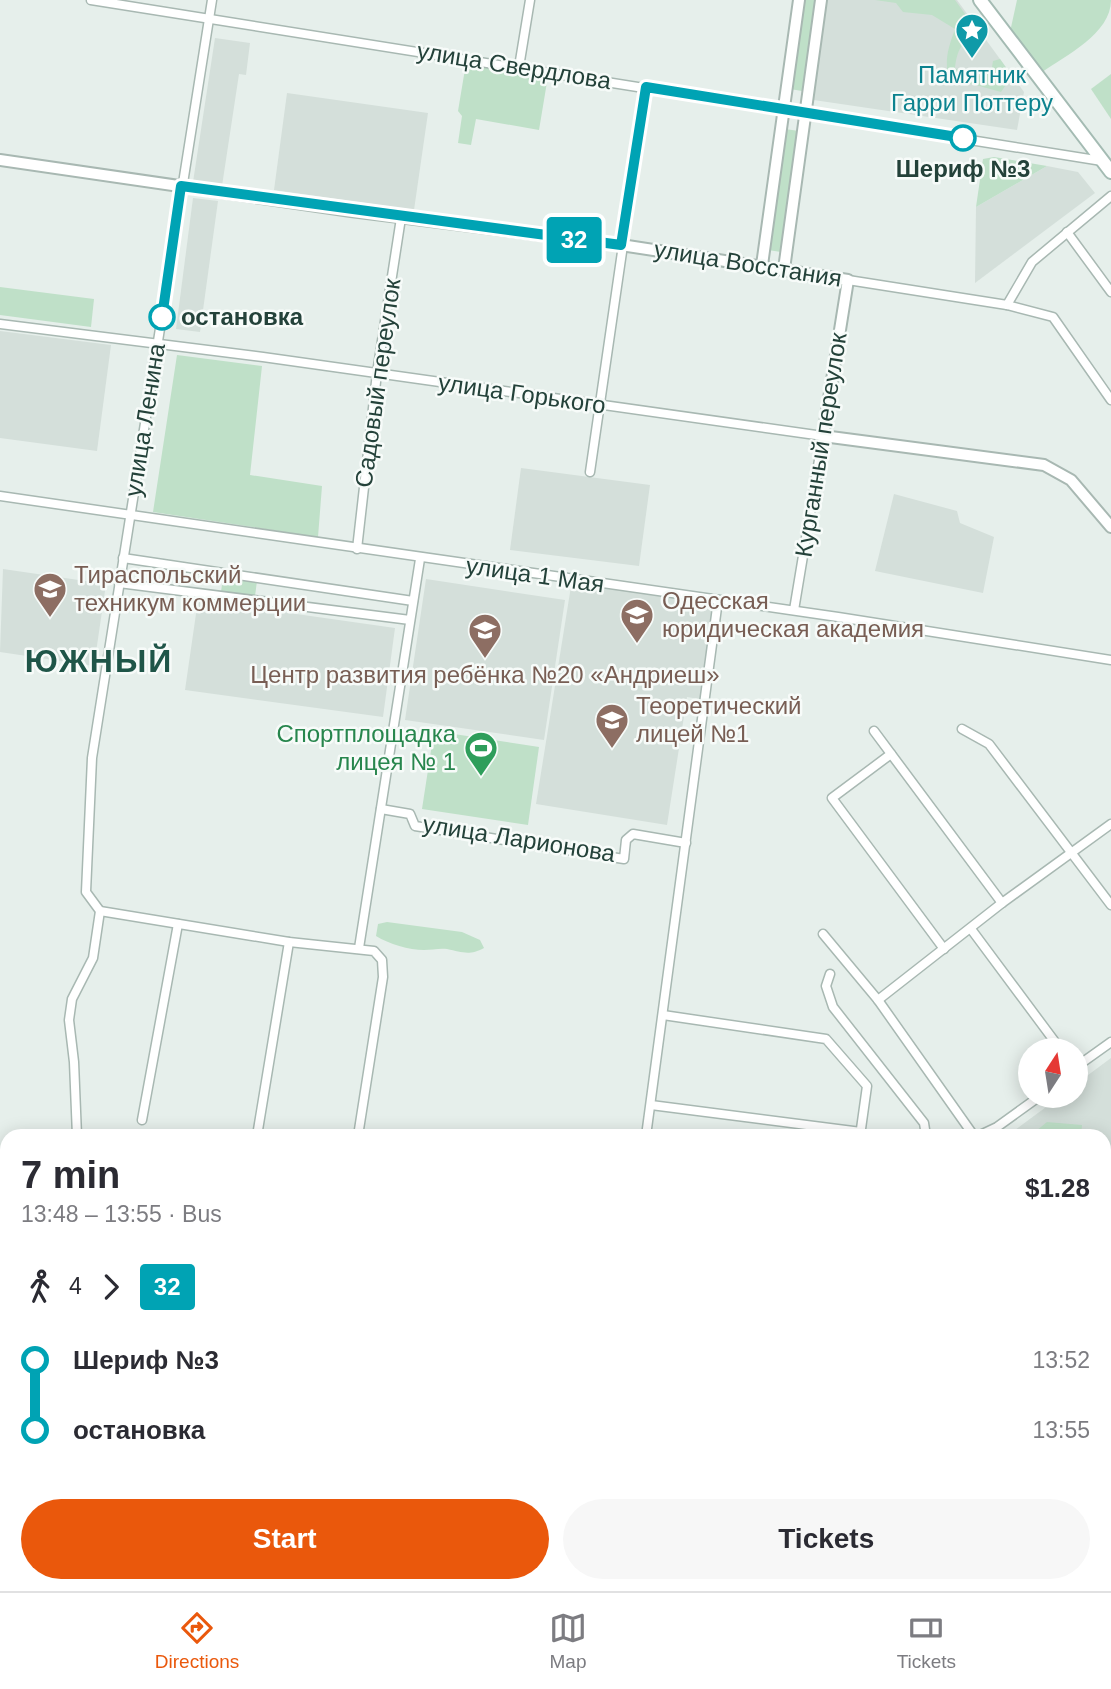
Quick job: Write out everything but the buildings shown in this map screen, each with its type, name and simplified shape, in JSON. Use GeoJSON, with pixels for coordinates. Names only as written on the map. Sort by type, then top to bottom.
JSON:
{"type":"FeatureCollection","features":[{"type":"Feature","properties":{"kind":"main road"},"geometry":{"type":"LineString","coordinates":[[980,0],[1111,172]]}},
{"type":"Feature","properties":{"kind":"street","name":"улица Свердлова"},"geometry":{"type":"LineString","coordinates":[[91,0],[806,111],[1102,161]]}},
{"type":"Feature","properties":{"kind":"street","name":"улица Ленина"},"geometry":{"type":"LineString","coordinates":[[100,911],[86,892],[92,758],[212,0]]}},
{"type":"Feature","properties":{"kind":"street"},"geometry":{"type":"LineString","coordinates":[[519,67],[530,0]]}},
{"type":"Feature","properties":{"kind":"street"},"geometry":{"type":"LineString","coordinates":[[762,265],[799,0]]}},
{"type":"Feature","properties":{"kind":"street"},"geometry":{"type":"LineString","coordinates":[[783,268],[821,0]]}},
{"type":"Feature","properties":{"kind":"street"},"geometry":{"type":"LineString","coordinates":[[590,472],[646,87]]}},
{"type":"Feature","properties":{"kind":"street","name":"улица Восстания"},"geometry":{"type":"LineString","coordinates":[[0,160],[401,218],[783,268],[1007,305],[1053,317],[1111,400]]}},
{"type":"Feature","properties":{"kind":"street"},"geometry":{"type":"LineString","coordinates":[[1007,305],[1032,262],[1111,196]]}},
{"type":"Feature","properties":{"kind":"street","name":"Садовый переулок"},"geometry":{"type":"LineString","coordinates":[[357,549],[377,373],[401,218]]}},
{"type":"Feature","properties":{"kind":"street"},"geometry":{"type":"LineString","coordinates":[[1067,232],[1111,292]]}},
{"type":"Feature","properties":{"kind":"street","name":"Курганный переулок"},"geometry":{"type":"LineString","coordinates":[[794,610],[848,280]]}},
{"type":"Feature","properties":{"kind":"street","name":"улица Горького"},"geometry":{"type":"LineString","coordinates":[[0,324],[377,373],[1044,466],[1071,480],[1111,527]]}},
{"type":"Feature","properties":{"kind":"street","name":"улица 1 Мая"},"geometry":{"type":"LineString","coordinates":[[0,496],[794,610],[1111,660]]}},
{"type":"Feature","properties":{"kind":"street"},"geometry":{"type":"LineString","coordinates":[[123,558],[413,601]]}},
{"type":"Feature","properties":{"kind":"street"},"geometry":{"type":"LineString","coordinates":[[359,948],[420,558]]}},
{"type":"Feature","properties":{"kind":"street"},"geometry":{"type":"LineString","coordinates":[[119,583],[410,620]]}},
{"type":"Feature","properties":{"kind":"street"},"geometry":{"type":"LineString","coordinates":[[647,1129],[718,600]]}},
{"type":"Feature","properties":{"kind":"street"},"geometry":{"type":"LineString","coordinates":[[962,729],[989,744],[1111,905]]}},
{"type":"Feature","properties":{"kind":"street"},"geometry":{"type":"LineString","coordinates":[[874,731],[1002,903]]}},
{"type":"Feature","properties":{"kind":"street"},"geometry":{"type":"LineString","coordinates":[[891,754],[832,798],[944,949]]}},
{"type":"Feature","properties":{"kind":"street","name":"улица Ларионова"},"geometry":{"type":"LineString","coordinates":[[381,809],[410,814],[415,826],[624,859],[626,840],[633,834],[686,843]]}},
{"type":"Feature","properties":{"kind":"street"},"geometry":{"type":"LineString","coordinates":[[878,1000],[1002,903],[1111,824]]}},
{"type":"Feature","properties":{"kind":"street"},"geometry":{"type":"LineString","coordinates":[[77,1129],[69,1020],[72,999],[93,958],[100,911],[289,942],[374,951],[382,960],[383,977],[359,1129]]}},
{"type":"Feature","properties":{"kind":"street"},"geometry":{"type":"LineString","coordinates":[[142,1120],[178,924]]}},
{"type":"Feature","properties":{"kind":"street"},"geometry":{"type":"LineString","coordinates":[[971,929],[1052,1038]]}},
{"type":"Feature","properties":{"kind":"street"},"geometry":{"type":"LineString","coordinates":[[823,934],[878,1000],[971,1129]]}},
{"type":"Feature","properties":{"kind":"street"},"geometry":{"type":"LineString","coordinates":[[258,1129],[289,942]]}},
{"type":"Feature","properties":{"kind":"street"},"geometry":{"type":"LineString","coordinates":[[830,974],[826,986],[833,1007],[924,1123],[925,1129]]}},
{"type":"Feature","properties":{"kind":"street"},"geometry":{"type":"LineString","coordinates":[[663,1015],[826,1038],[867,1086],[861,1129]]}},
{"type":"Feature","properties":{"kind":"street"},"geometry":{"type":"LineString","coordinates":[[1088,1058],[1111,1042]]}},
{"type":"Feature","properties":{"kind":"street"},"geometry":{"type":"LineString","coordinates":[[650,1105],[824,1129]]}},
{"type":"Feature","properties":{"kind":"street"},"geometry":{"type":"LineString","coordinates":[[992,1129],[1023,1108]]}},
{"type":"Feature","properties":{"kind":"shaded area"},"geometry":{"type":"Polygon","coordinates":[[[821,0],[957,0],[1024,92],[1017,130],[807,99],[821,0]]]}},
{"type":"Feature","properties":{"kind":"shaded area"},"geometry":{"type":"Polygon","coordinates":[[[215,38],[250,43],[246,75],[239,74],[222,186],[193,182],[215,38]]]}},
{"type":"Feature","properties":{"kind":"shaded area"},"geometry":{"type":"Polygon","coordinates":[[[287,93],[428,113],[414,210],[274,190],[287,93]]]}},
{"type":"Feature","properties":{"kind":"shaded area"},"geometry":{"type":"Polygon","coordinates":[[[1047,166],[1078,172],[1095,193],[975,283],[976,207],[1047,166]]]}},
{"type":"Feature","properties":{"kind":"shaded area"},"geometry":{"type":"Polygon","coordinates":[[[193,198],[218,201],[200,332],[176,329],[193,198]]]}},
{"type":"Feature","properties":{"kind":"shaded area"},"geometry":{"type":"Polygon","coordinates":[[[0,331],[111,345],[97,451],[0,438],[0,331]]]}},
{"type":"Feature","properties":{"kind":"shaded area"},"geometry":{"type":"Polygon","coordinates":[[[521,468],[650,485],[639,566],[510,550],[521,468]]]}},
{"type":"Feature","properties":{"kind":"shaded area"},"geometry":{"type":"Polygon","coordinates":[[[894,494],[957,511],[960,523],[994,537],[983,593],[875,571],[894,494]]]}},
{"type":"Feature","properties":{"kind":"shaded area","name":"Тираспольский техникум коммерции"},"geometry":{"type":"Polygon","coordinates":[[[3,569],[106,584],[94,666],[0,652],[3,569]]]}},
{"type":"Feature","properties":{"kind":"shaded area","name":"Центр развития ребёнка №20 «Андриеш»"},"geometry":{"type":"Polygon","coordinates":[[[426,579],[565,600],[544,740],[405,720],[426,579]]]}},
{"type":"Feature","properties":{"kind":"shaded area"},"geometry":{"type":"Polygon","coordinates":[[[572,580],[718,600],[705,700],[687,697],[667,825],[536,804],[572,580]]]}},
{"type":"Feature","properties":{"kind":"shaded area"},"geometry":{"type":"Polygon","coordinates":[[[198,600],[395,628],[383,717],[185,690],[198,600]]]}},
{"type":"Feature","properties":{"kind":"shaded area"},"geometry":{"type":"Polygon","coordinates":[[[1111,1058],[1111,1129],[1016,1129],[1045,1108],[1088,1108],[1088,1075],[1111,1058]]]}},
{"type":"Feature","properties":{"kind":"green space"},"geometry":{"type":"Polygon","coordinates":[[[803,0],[815,0],[802,91],[790,89],[803,0]]]}},
{"type":"Feature","properties":{"kind":"green space"},"geometry":{"type":"Polygon","coordinates":[[[875,0],[955,0],[978,32],[961,47],[955,68],[969,78],[991,73],[993,61],[1000,59],[1012,76],[1001,92],[972,84],[951,84],[947,62],[955,29],[932,15],[903,12],[896,3],[875,0]]]}},
{"type":"Feature","properties":{"kind":"green space"},"geometry":{"type":"Polygon","coordinates":[[[1017,0],[1111,0],[1104,23],[1095,33],[1041,73],[1010,32],[1017,0]]]}},
{"type":"Feature","properties":{"kind":"green space"},"geometry":{"type":"Polygon","coordinates":[[[466,63],[548,76],[539,130],[476,119],[471,145],[458,143],[462,116],[458,111],[466,63]]]}},
{"type":"Feature","properties":{"kind":"green space"},"geometry":{"type":"Polygon","coordinates":[[[1111,74],[1111,119],[1091,89],[1111,74]]]}},
{"type":"Feature","properties":{"kind":"green space"},"geometry":{"type":"Polygon","coordinates":[[[785,129],[799,131],[781,252],[768,250],[785,129]]]}},
{"type":"Feature","properties":{"kind":"green space"},"geometry":{"type":"Polygon","coordinates":[[[994,157],[1047,166],[976,207],[983,159],[994,157]]]}},
{"type":"Feature","properties":{"kind":"green space"},"geometry":{"type":"Polygon","coordinates":[[[0,287],[94,299],[91,327],[0,315],[0,287]]]}},
{"type":"Feature","properties":{"kind":"green space"},"geometry":{"type":"Polygon","coordinates":[[[177,355],[262,366],[250,475],[322,486],[318,537],[153,512],[177,355]]]}},
{"type":"Feature","properties":{"kind":"green space"},"geometry":{"type":"Polygon","coordinates":[[[223,577],[257,581],[255,596],[221,592],[223,577]]]}},
{"type":"Feature","properties":{"kind":"green space","name":"Спортплощадка лицея № 1"},"geometry":{"type":"Polygon","coordinates":[[[434,731],[539,747],[528,825],[422,809],[434,731]]]}},
{"type":"Feature","properties":{"kind":"green space"},"geometry":{"type":"Polygon","coordinates":[[[387,922],[462,932],[480,940],[484,948],[466,953],[399,946],[376,936],[378,924],[387,922]]]}},
{"type":"Feature","properties":{"kind":"green space"},"geometry":{"type":"Polygon","coordinates":[[[1047,1122],[1082,1125],[1082,1129],[1038,1129],[1047,1122]]]}},
{"type":"Feature","properties":{"kind":"bus line","name":"32"},"geometry":{"type":"LineString","coordinates":[[162,317],[181,186],[453,225],[621,245],[646,87],[963,138]]}},
{"type":"Feature","properties":{"kind":"place","name":"Памятник Гарри Поттеру"},"geometry":{"type":"Point","coordinates":[972,60]}},
{"type":"Feature","properties":{"kind":"place","name":"Шериф №3"},"geometry":{"type":"Point","coordinates":[963,138]}},
{"type":"Feature","properties":{"kind":"place","name":"остановка"},"geometry":{"type":"Point","coordinates":[162,317]}},
{"type":"Feature","properties":{"kind":"place","name":"Тираспольский техникум коммерции"},"geometry":{"type":"Point","coordinates":[50,619]}},
{"type":"Feature","properties":{"kind":"place","name":"Одесская юридическая академия"},"geometry":{"type":"Point","coordinates":[637,645]}},
{"type":"Feature","properties":{"kind":"place","name":"Центр развития ребёнка №20 «Андриеш»"},"geometry":{"type":"Point","coordinates":[485,660]}},
{"type":"Feature","properties":{"kind":"place","name":"Теоретический лицей №1"},"geometry":{"type":"Point","coordinates":[612,750]}},
{"type":"Feature","properties":{"kind":"place","name":"Спортплощадка лицея № 1"},"geometry":{"type":"Point","coordinates":[481,778]}},
{"type":"Feature","properties":{"kind":"district","name":"ЮЖНЫЙ"},"geometry":{"type":"Point","coordinates":[99,661]}}]}
